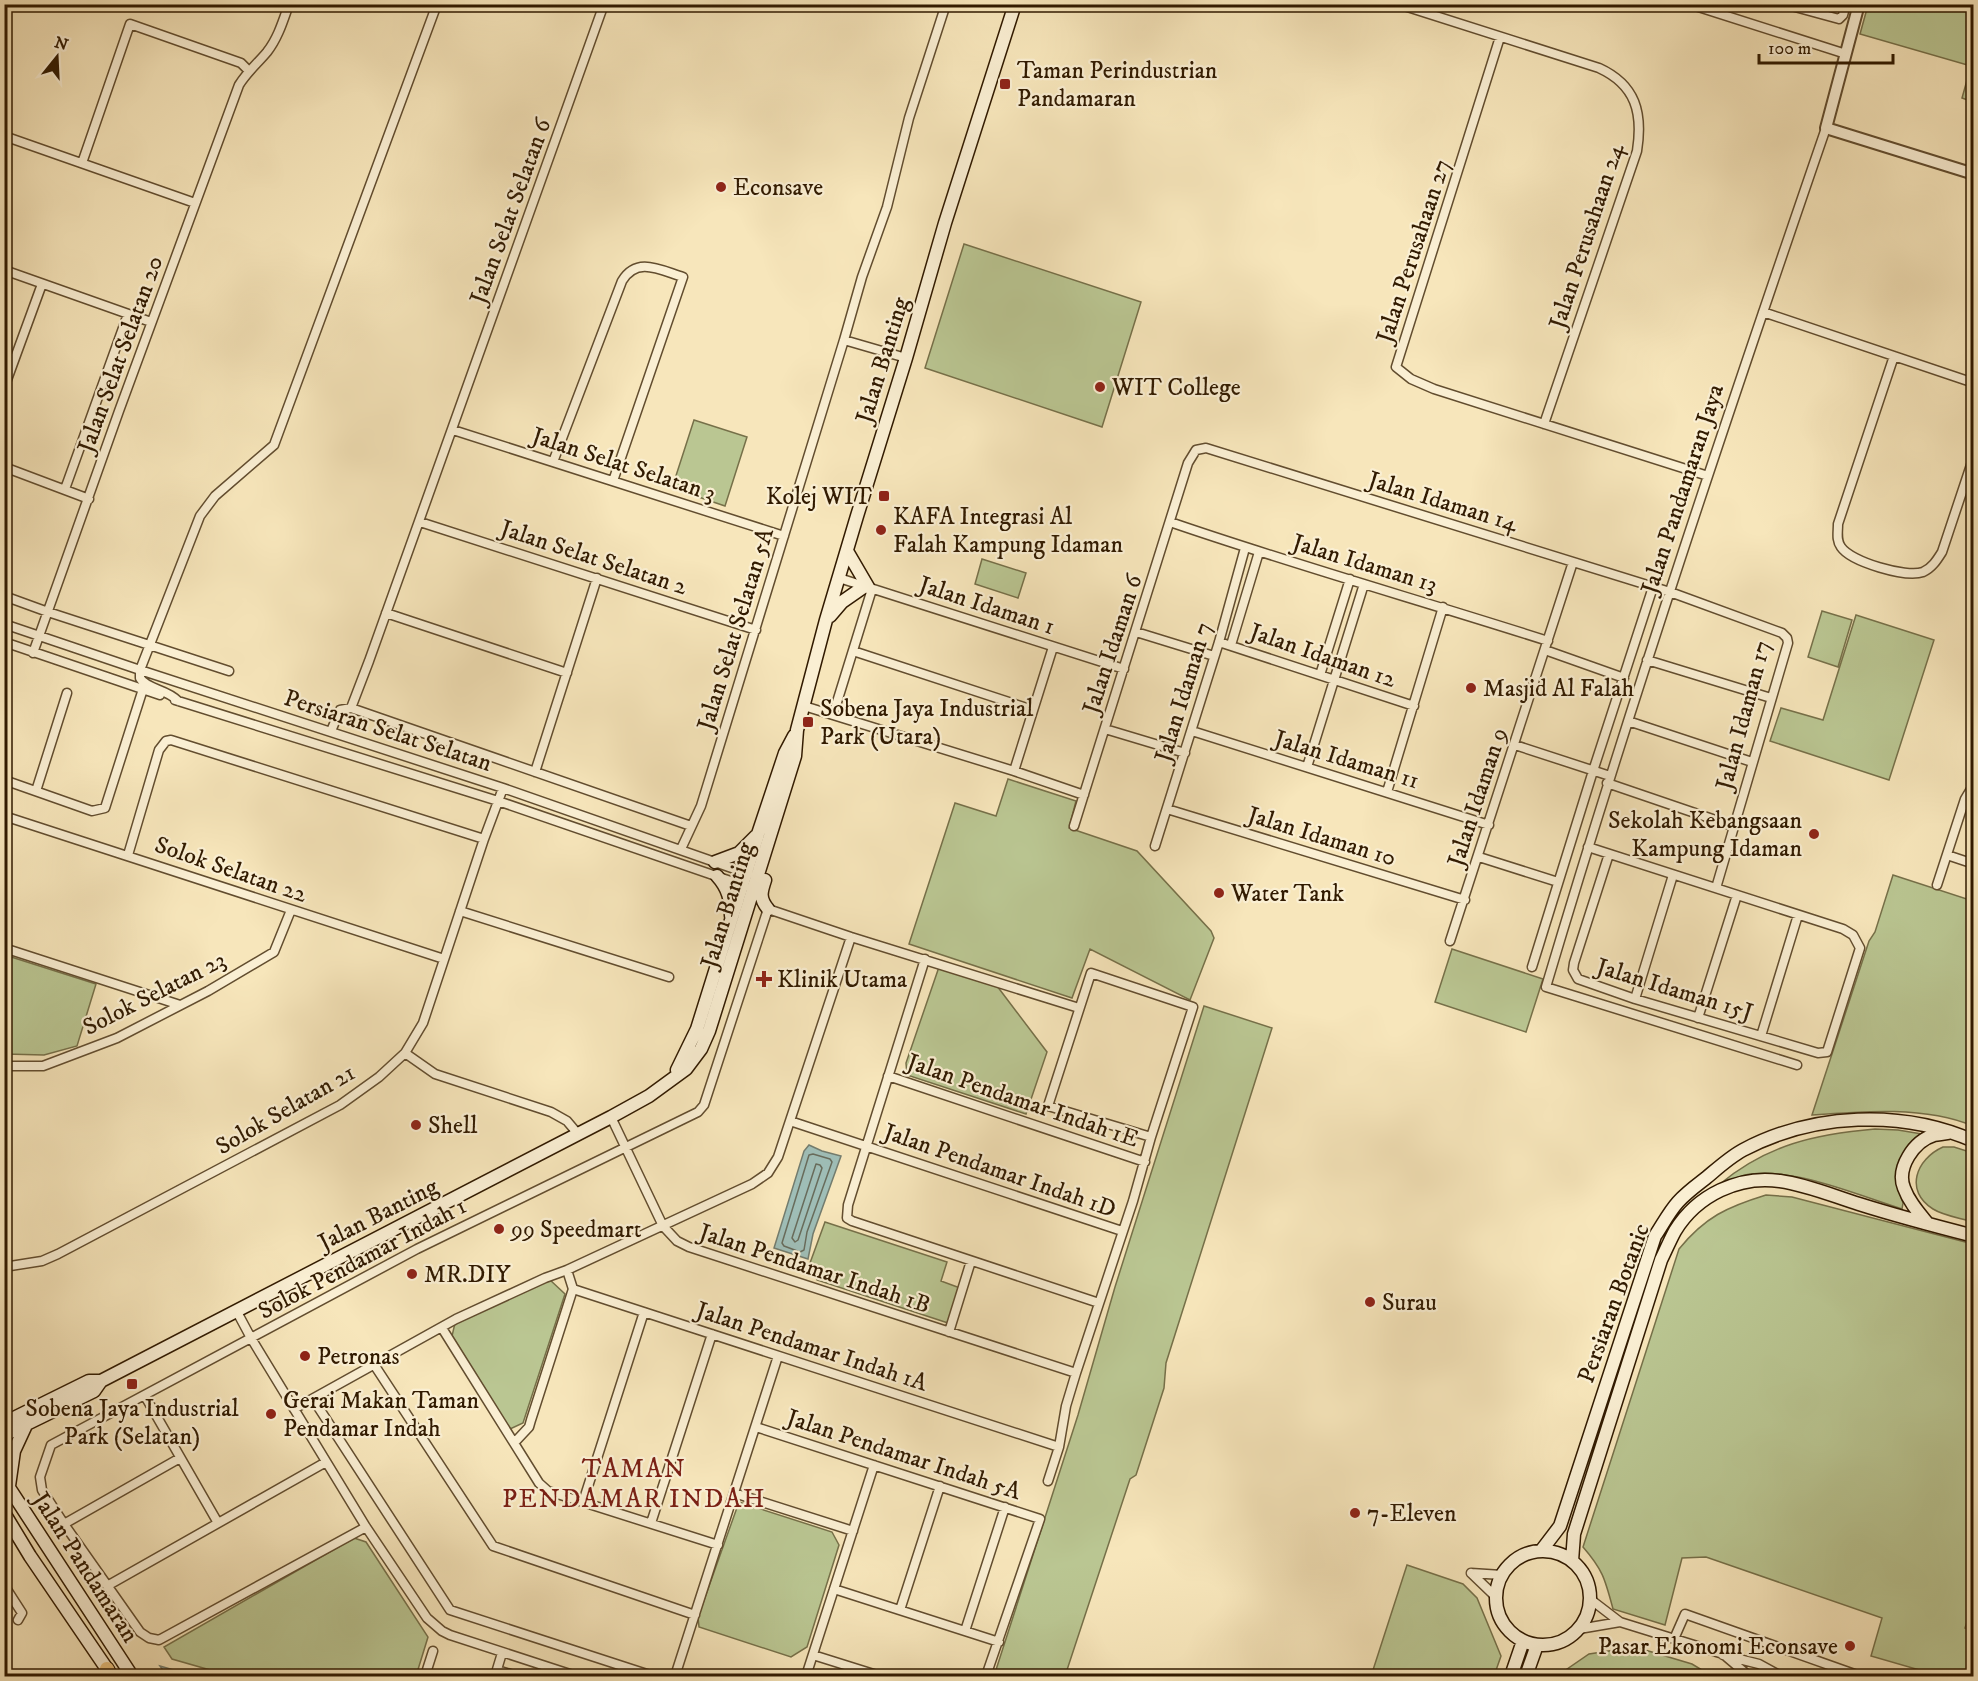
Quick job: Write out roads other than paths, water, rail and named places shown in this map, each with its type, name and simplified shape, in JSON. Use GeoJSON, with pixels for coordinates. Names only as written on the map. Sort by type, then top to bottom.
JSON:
{"type":"FeatureCollection","features":[{"type":"Feature","properties":{"kind":"main road","name":"Jalan Banting"},"geometry":{"type":"LineString","coordinates":[[4,1423],[89,1381],[100,1381],[611,1117],[649,1096],[686,1069],[705,1040],[764,836],[795,756],[798,730],[826,620],[942,233],[1015,4]]}},
{"type":"Feature","properties":{"kind":"main road"},"geometry":{"type":"LineString","coordinates":[[826,620],[842,602],[868,587],[847,551]]}},
{"type":"Feature","properties":{"kind":"main road"},"geometry":{"type":"LineString","coordinates":[[715,862],[740,853],[764,836],[769,862],[760,893],[768,909]]}},
{"type":"Feature","properties":{"kind":"main road"},"geometry":{"type":"LineString","coordinates":[[717,876],[729,894],[730,926]]}},
{"type":"Feature","properties":{"kind":"main road","name":"Jalan Banting"},"geometry":{"type":"LineString","coordinates":[[671,1079],[687,1054],[698,1029],[730,926],[750,881]]}},
{"type":"Feature","properties":{"kind":"main road","name":"Persiaran Botanic"},"geometry":{"type":"LineString","coordinates":[[1541,1551],[1560,1526],[1655,1236],[1680,1200],[1742,1151],[1790,1131],[1824,1123],[1864,1119],[1920,1123],[1974,1141]]}},
{"type":"Feature","properties":{"kind":"main road"},"geometry":{"type":"LineString","coordinates":[[1928,1224],[1903,1187],[1904,1168],[1907,1159],[1921,1142],[1934,1135],[1955,1133]]}},
{"type":"Feature","properties":{"kind":"main road","name":"Persiaran Botanic"},"geometry":{"type":"LineString","coordinates":[[1572,1561],[1574,1534],[1661,1260],[1686,1216],[1705,1199],[1724,1188],[1740,1183],[1770,1181],[1805,1186],[1974,1236]]}},
{"type":"Feature","properties":{"kind":"main road","name":"Jalan Banting"},"geometry":{"type":"LineString","coordinates":[[4,1435],[94,1391],[100,1381]]}},
{"type":"Feature","properties":{"kind":"main road"},"geometry":{"type":"LineString","coordinates":[[7,1483],[14,1451],[27,1424]]}},
{"type":"Feature","properties":{"kind":"main road","name":"Jalan Pandamaran"},"geometry":{"type":"LineString","coordinates":[[7,1483],[132,1677]]}},
{"type":"Feature","properties":{"kind":"main road","name":"Jalan Pandamaran"},"geometry":{"type":"LineString","coordinates":[[4,1513],[30,1556],[110,1674]]}},
{"type":"Feature","properties":{"kind":"main road"},"geometry":{"type":"LineString","coordinates":[[1541,1551],[1563,1555],[1572,1561],[1582,1571],[1588,1585],[1589,1610],[1579,1629],[1556,1644],[1537,1645],[1523,1641],[1503,1623],[1497,1610],[1496,1597],[1502,1575],[1509,1565],[1518,1558],[1541,1551]]}},
{"type":"Feature","properties":{"kind":"main road"},"geometry":{"type":"LineString","coordinates":[[1511,1677],[1523,1641]]}},
{"type":"Feature","properties":{"kind":"main road"},"geometry":{"type":"LineString","coordinates":[[1526,1677],[1537,1645]]}},
{"type":"Feature","properties":{"kind":"street","name":"Jalan Selat Selatan 20"},"geometry":{"type":"LineString","coordinates":[[33,652],[238,85],[277,37],[289,4]]}},
{"type":"Feature","properties":{"kind":"street"},"geometry":{"type":"LineString","coordinates":[[178,701],[169,692],[144,684],[140,678],[140,670],[200,516],[215,496],[274,444],[437,4]]}},
{"type":"Feature","properties":{"kind":"street","name":"Jalan Selat Selatan 6"},"geometry":{"type":"LineString","coordinates":[[351,708],[420,522],[604,4]]}},
{"type":"Feature","properties":{"kind":"street","name":"Jalan Selat Selatan 5A"},"geometry":{"type":"LineString","coordinates":[[681,849],[701,806],[862,277],[887,207],[909,118],[946,4]]}},
{"type":"Feature","properties":{"kind":"street","name":"Jalan Perusahaan 24"},"geometry":{"type":"LineString","coordinates":[[1398,4],[1610,73],[1625,85],[1635,104],[1640,122],[1637,151],[1544,424]]}},
{"type":"Feature","properties":{"kind":"street"},"geometry":{"type":"LineString","coordinates":[[1689,4],[1846,54]]}},
{"type":"Feature","properties":{"kind":"street"},"geometry":{"type":"LineString","coordinates":[[1784,4],[1839,19],[1844,15],[1846,7]]}},
{"type":"Feature","properties":{"kind":"street","name":"Jalan Pandamaran Jaya"},"geometry":{"type":"LineString","coordinates":[[1797,1065],[1546,987],[1608,779],[1826,128],[1859,4]]}},
{"type":"Feature","properties":{"kind":"street"},"geometry":{"type":"LineString","coordinates":[[82,163],[130,24],[241,63],[248,70]]}},
{"type":"Feature","properties":{"kind":"street","name":"Jalan Perusahaan 27"},"geometry":{"type":"LineString","coordinates":[[1500,37],[1396,367],[1411,379],[1434,388],[1708,476]]}},
{"type":"Feature","properties":{"kind":"street"},"geometry":{"type":"LineString","coordinates":[[1826,128],[1974,174]]}},
{"type":"Feature","properties":{"kind":"street"},"geometry":{"type":"LineString","coordinates":[[4,136],[195,203]]}},
{"type":"Feature","properties":{"kind":"street"},"geometry":{"type":"LineString","coordinates":[[553,462],[622,281],[628,271],[642,265],[683,277],[613,481]]}},
{"type":"Feature","properties":{"kind":"street"},"geometry":{"type":"LineString","coordinates":[[4,270],[152,322]]}},
{"type":"Feature","properties":{"kind":"street"},"geometry":{"type":"LineString","coordinates":[[4,388],[42,284]]}},
{"type":"Feature","properties":{"kind":"street"},"geometry":{"type":"LineString","coordinates":[[1763,312],[1974,383]]}},
{"type":"Feature","properties":{"kind":"street"},"geometry":{"type":"LineString","coordinates":[[65,489],[128,314]]}},
{"type":"Feature","properties":{"kind":"street"},"geometry":{"type":"LineString","coordinates":[[844,340],[906,358]]}},
{"type":"Feature","properties":{"kind":"street"},"geometry":{"type":"LineString","coordinates":[[1894,356],[1838,524],[1837,537],[1847,554],[1855,559],[1905,574],[1916,574],[1926,570],[1936,562],[1942,552],[1974,456]]}},
{"type":"Feature","properties":{"kind":"street","name":"Jalan Selat Selatan 3"},"geometry":{"type":"LineString","coordinates":[[453,430],[784,536]]}},
{"type":"Feature","properties":{"kind":"street","name":"Jalan Idaman 6"},"geometry":{"type":"LineString","coordinates":[[1074,826],[1192,455],[1197,450],[1206,448]]}},
{"type":"Feature","properties":{"kind":"street","name":"Jalan Idaman 14"},"geometry":{"type":"LineString","coordinates":[[1206,448],[1670,592]]}},
{"type":"Feature","properties":{"kind":"street"},"geometry":{"type":"LineString","coordinates":[[4,467],[89,499]]}},
{"type":"Feature","properties":{"kind":"street","name":"Jalan Selat Selatan 2"},"geometry":{"type":"LineString","coordinates":[[420,522],[756,630]]}},
{"type":"Feature","properties":{"kind":"street","name":"Jalan Idaman 13"},"geometry":{"type":"LineString","coordinates":[[1170,522],[1245,548],[1548,641]]}},
{"type":"Feature","properties":{"kind":"street","name":"Jalan Idaman 7"},"geometry":{"type":"LineString","coordinates":[[1155,846],[1219,642],[1245,548]]}},
{"type":"Feature","properties":{"kind":"street","name":"Jalan Idaman 7"},"geometry":{"type":"LineString","coordinates":[[1231,645],[1259,552]]}},
{"type":"Feature","properties":{"kind":"street","name":"Jalan Idaman 9"},"geometry":{"type":"LineString","coordinates":[[1450,941],[1573,562]]}},
{"type":"Feature","properties":{"kind":"street"},"geometry":{"type":"LineString","coordinates":[[535,772],[597,578]]}},
{"type":"Feature","properties":{"kind":"street","name":"Jalan Idaman 1"},"geometry":{"type":"LineString","coordinates":[[839,578],[1124,669]]}},
{"type":"Feature","properties":{"kind":"street"},"geometry":{"type":"LineString","coordinates":[[1320,675],[1350,579]]}},
{"type":"Feature","properties":{"kind":"street"},"geometry":{"type":"LineString","coordinates":[[1307,767],[1364,584]]}},
{"type":"Feature","properties":{"kind":"street"},"geometry":{"type":"LineString","coordinates":[[833,715],[853,651],[868,587]]}},
{"type":"Feature","properties":{"kind":"street","name":"Jalan Pandamaran Jaya"},"geometry":{"type":"LineString","coordinates":[[1532,967],[1653,587]]}},
{"type":"Feature","properties":{"kind":"street","name":"Jalan Idaman 17"},"geometry":{"type":"LineString","coordinates":[[1670,592],[1782,633],[1788,643],[1716,888]]}},
{"type":"Feature","properties":{"kind":"street"},"geometry":{"type":"LineString","coordinates":[[4,596],[229,671]]}},
{"type":"Feature","properties":{"kind":"street"},"geometry":{"type":"LineString","coordinates":[[1387,792],[1443,607]]}},
{"type":"Feature","properties":{"kind":"street"},"geometry":{"type":"LineString","coordinates":[[386,613],[567,673]]}},
{"type":"Feature","properties":{"kind":"street","name":"Persiaran Selat Selatan"},"geometry":{"type":"LineString","coordinates":[[4,624],[681,849],[715,862],[750,881]]}},
{"type":"Feature","properties":{"kind":"street"},"geometry":{"type":"LineString","coordinates":[[1136,632],[1214,656]]}},
{"type":"Feature","properties":{"kind":"street","name":"Persiaran Selat Selatan"},"geometry":{"type":"LineString","coordinates":[[4,642],[178,701],[498,801],[717,876],[750,881]]}},
{"type":"Feature","properties":{"kind":"street","name":"Jalan Idaman 12"},"geometry":{"type":"LineString","coordinates":[[1219,642],[1414,706]]}},
{"type":"Feature","properties":{"kind":"street"},"geometry":{"type":"LineString","coordinates":[[1014,771],[1053,647]]}},
{"type":"Feature","properties":{"kind":"street"},"geometry":{"type":"LineString","coordinates":[[1545,650],[1624,678]]}},
{"type":"Feature","properties":{"kind":"street"},"geometry":{"type":"LineString","coordinates":[[853,651],[1033,710]]}},
{"type":"Feature","properties":{"kind":"street"},"geometry":{"type":"LineString","coordinates":[[1647,660],[1771,698]]}},
{"type":"Feature","properties":{"kind":"street"},"geometry":{"type":"LineString","coordinates":[[4,780],[92,811],[105,808],[143,689]]}},
{"type":"Feature","properties":{"kind":"street"},"geometry":{"type":"LineString","coordinates":[[36,791],[67,693]]}},
{"type":"Feature","properties":{"kind":"street"},"geometry":{"type":"LineString","coordinates":[[804,706],[1084,795]]}},
{"type":"Feature","properties":{"kind":"street"},"geometry":{"type":"LineString","coordinates":[[331,731],[340,710],[351,708],[691,826]]}},
{"type":"Feature","properties":{"kind":"street"},"geometry":{"type":"LineString","coordinates":[[1628,721],[1752,762]]}},
{"type":"Feature","properties":{"kind":"street"},"geometry":{"type":"LineString","coordinates":[[1105,729],[1185,753]]}},
{"type":"Feature","properties":{"kind":"street","name":"Jalan Idaman 11"},"geometry":{"type":"LineString","coordinates":[[1192,731],[1489,825]]}},
{"type":"Feature","properties":{"kind":"street"},"geometry":{"type":"LineString","coordinates":[[128,855],[159,750],[166,741],[484,839]]}},
{"type":"Feature","properties":{"kind":"street"},"geometry":{"type":"LineString","coordinates":[[1515,745],[1593,771],[1608,779],[1733,826]]}},
{"type":"Feature","properties":{"kind":"street"},"geometry":{"type":"LineString","coordinates":[[1937,885],[1974,783]]}},
{"type":"Feature","properties":{"kind":"street","name":"Solok Selatan 21"},"geometry":{"type":"LineString","coordinates":[[4,1267],[42,1261],[58,1254],[340,1105],[378,1077],[405,1053],[423,1023],[502,788]]}},
{"type":"Feature","properties":{"kind":"street","name":"Jalan Idaman 10"},"geometry":{"type":"LineString","coordinates":[[1167,809],[1465,900]]}},
{"type":"Feature","properties":{"kind":"street","name":"Solok Selatan 22"},"geometry":{"type":"LineString","coordinates":[[4,816],[444,959]]}},
{"type":"Feature","properties":{"kind":"street"},"geometry":{"type":"LineString","coordinates":[[1588,847],[1798,915],[1761,1036]]}},
{"type":"Feature","properties":{"kind":"street","name":"Jalan Idaman 15J"},"geometry":{"type":"LineString","coordinates":[[1609,854],[1573,970],[1578,979],[1635,999],[1823,1054],[1829,1047],[1860,948],[1849,932],[1798,915]]}},
{"type":"Feature","properties":{"kind":"street"},"geometry":{"type":"LineString","coordinates":[[1947,855],[1974,864]]}},
{"type":"Feature","properties":{"kind":"street"},"geometry":{"type":"LineString","coordinates":[[1479,857],[1558,882]]}},
{"type":"Feature","properties":{"kind":"street"},"geometry":{"type":"LineString","coordinates":[[1635,999],[1673,875]]}},
{"type":"Feature","properties":{"kind":"street"},"geometry":{"type":"LineString","coordinates":[[1698,1018],[1737,895]]}},
{"type":"Feature","properties":{"kind":"street"},"geometry":{"type":"LineString","coordinates":[[768,909],[1079,1008]]}},
{"type":"Feature","properties":{"kind":"street","name":"Solok Pendamar Indah 1"},"geometry":{"type":"LineString","coordinates":[[366,1527],[159,1640],[149,1638],[140,1632],[42,1490],[40,1477],[51,1445],[417,1249],[698,1112],[704,1105],[768,909]]}},
{"type":"Feature","properties":{"kind":"street","name":"Solok Selatan 23"},"geometry":{"type":"LineString","coordinates":[[4,1066],[43,1066],[117,1038],[180,1005],[274,952],[291,910]]}},
{"type":"Feature","properties":{"kind":"street"},"geometry":{"type":"LineString","coordinates":[[460,911],[669,977]]}},
{"type":"Feature","properties":{"kind":"street"},"geometry":{"type":"LineString","coordinates":[[294,1409],[456,1319],[663,1226],[752,1184],[768,1173],[778,1157],[851,937]]}},
{"type":"Feature","properties":{"kind":"street"},"geometry":{"type":"LineString","coordinates":[[4,948],[180,1005]]}},
{"type":"Feature","properties":{"kind":"street"},"geometry":{"type":"LineString","coordinates":[[925,959],[848,1205],[847,1218],[1099,1303]]}},
{"type":"Feature","properties":{"kind":"street"},"geometry":{"type":"LineString","coordinates":[[1048,1482],[1059,1447],[1066,1406],[1076,1373],[1193,1007],[1090,974],[1048,1106],[1151,1137]]}},
{"type":"Feature","properties":{"kind":"street"},"geometry":{"type":"LineString","coordinates":[[405,1053],[435,1074],[551,1112],[567,1121],[578,1134]]}},
{"type":"Feature","properties":{"kind":"street","name":"Jalan Pendamar Indah 1E"},"geometry":{"type":"LineString","coordinates":[[888,1076],[1145,1162]]}},
{"type":"Feature","properties":{"kind":"street","name":"Jalan Pendamar Indah 1B"},"geometry":{"type":"LineString","coordinates":[[611,1117],[663,1226],[677,1241],[689,1247],[1076,1373]]}},
{"type":"Feature","properties":{"kind":"street","name":"Jalan Pendamar Indah 1D"},"geometry":{"type":"LineString","coordinates":[[790,1121],[1122,1232]]}},
{"type":"Feature","properties":{"kind":"street"},"geometry":{"type":"LineString","coordinates":[[949,1332],[971,1261]]}},
{"type":"Feature","properties":{"kind":"street"},"geometry":{"type":"LineString","coordinates":[[514,1443],[529,1427],[573,1289],[567,1270]]}},
{"type":"Feature","properties":{"kind":"street","name":"Jalan Pendamar Indah 1A"},"geometry":{"type":"LineString","coordinates":[[573,1289],[1059,1447]]}},
{"type":"Feature","properties":{"kind":"street"},"geometry":{"type":"LineString","coordinates":[[237,1310],[251,1338],[366,1527],[434,1626],[450,1635],[576,1677]]}},
{"type":"Feature","properties":{"kind":"street"},"geometry":{"type":"LineString","coordinates":[[583,1502],[644,1312]]}},
{"type":"Feature","properties":{"kind":"street"},"geometry":{"type":"LineString","coordinates":[[442,1328],[539,1483],[548,1491],[718,1545]]}},
{"type":"Feature","properties":{"kind":"street"},"geometry":{"type":"LineString","coordinates":[[651,1524],[712,1334]]}},
{"type":"Feature","properties":{"kind":"street"},"geometry":{"type":"LineString","coordinates":[[675,1677],[778,1356]]}},
{"type":"Feature","properties":{"kind":"street"},"geometry":{"type":"LineString","coordinates":[[375,1366],[493,1546],[695,1615]]}},
{"type":"Feature","properties":{"kind":"street"},"geometry":{"type":"LineString","coordinates":[[145,1396],[218,1523]]}},
{"type":"Feature","properties":{"kind":"street"},"geometry":{"type":"LineString","coordinates":[[313,1399],[450,1610],[653,1677]]}},
{"type":"Feature","properties":{"kind":"street","name":"Jalan Pendamar Indah 5A"},"geometry":{"type":"LineString","coordinates":[[756,1427],[1040,1519],[999,1642]]}},
{"type":"Feature","properties":{"kind":"street"},"geometry":{"type":"LineString","coordinates":[[64,1524],[180,1458]]}},
{"type":"Feature","properties":{"kind":"street"},"geometry":{"type":"LineString","coordinates":[[107,1586],[326,1462]]}},
{"type":"Feature","properties":{"kind":"street"},"geometry":{"type":"LineString","coordinates":[[806,1677],[874,1465]]}},
{"type":"Feature","properties":{"kind":"street"},"geometry":{"type":"LineString","coordinates":[[900,1610],[939,1486]]}},
{"type":"Feature","properties":{"kind":"street"},"geometry":{"type":"LineString","coordinates":[[734,1493],[853,1531]]}},
{"type":"Feature","properties":{"kind":"street"},"geometry":{"type":"LineString","coordinates":[[965,1630],[1005,1507]]}},
{"type":"Feature","properties":{"kind":"street"},"geometry":{"type":"LineString","coordinates":[[1496,1597],[1471,1573],[1502,1575]]}},
{"type":"Feature","properties":{"kind":"street"},"geometry":{"type":"LineString","coordinates":[[4,1585],[22,1613],[18,1620]]}},
{"type":"Feature","properties":{"kind":"street"},"geometry":{"type":"LineString","coordinates":[[834,1589],[999,1642],[986,1677]]}},
{"type":"Feature","properties":{"kind":"street"},"geometry":{"type":"LineString","coordinates":[[1590,1599],[1620,1622],[1759,1664],[1781,1677]]}},
{"type":"Feature","properties":{"kind":"street"},"geometry":{"type":"LineString","coordinates":[[1674,1639],[1685,1614],[1860,1677]]}},
{"type":"Feature","properties":{"kind":"street"},"geometry":{"type":"LineString","coordinates":[[1579,1629],[1620,1622]]}},
{"type":"Feature","properties":{"kind":"street"},"geometry":{"type":"LineString","coordinates":[[424,1677],[433,1651]]}},
{"type":"Feature","properties":{"kind":"street"},"geometry":{"type":"LineString","coordinates":[[502,1653],[496,1673],[517,1677]]}},
{"type":"Feature","properties":{"kind":"street"},"geometry":{"type":"LineString","coordinates":[[1723,1654],[1749,1677]]}},
{"type":"Feature","properties":{"kind":"street"},"geometry":{"type":"LineString","coordinates":[[813,1655],[879,1677]]}},
{"type":"Feature","properties":{"kind":"water"},"geometry":{"type":"Polygon","coordinates":[[[809,1145],[841,1156],[813,1234],[808,1259],[774,1248],[804,1151],[809,1145]]]}},
{"type":"Feature","properties":{"kind":"water"},"geometry":{"type":"Polygon","coordinates":[[[160,1666],[194,1676],[167,1676],[160,1666]]]}},
{"type":"Feature","properties":{"kind":"place","name":"Taman Perindustrian Pandamaran"},"geometry":{"type":"Point","coordinates":[1005,84]}},
{"type":"Feature","properties":{"kind":"place","name":"Econsave"},"geometry":{"type":"Point","coordinates":[721,187]}},
{"type":"Feature","properties":{"kind":"place","name":"WIT College"},"geometry":{"type":"Point","coordinates":[1100,387]}},
{"type":"Feature","properties":{"kind":"place","name":"Kolej WIT"},"geometry":{"type":"Point","coordinates":[884,496]}},
{"type":"Feature","properties":{"kind":"place","name":"KAFA Integrasi Al Falah Kampung Idaman"},"geometry":{"type":"Point","coordinates":[881,530]}},
{"type":"Feature","properties":{"kind":"place","name":"Masjid Al Falah"},"geometry":{"type":"Point","coordinates":[1471,688]}},
{"type":"Feature","properties":{"kind":"place","name":"Sobena Jaya Industrial Park (Utara)"},"geometry":{"type":"Point","coordinates":[808,722]}},
{"type":"Feature","properties":{"kind":"place","name":"Sekolah Kebangsaan Kampung Idaman"},"geometry":{"type":"Point","coordinates":[1814,834]}},
{"type":"Feature","properties":{"kind":"place","name":"Water Tank"},"geometry":{"type":"Point","coordinates":[1219,893]}},
{"type":"Feature","properties":{"kind":"place","name":"Klinik Utama"},"geometry":{"type":"Point","coordinates":[764,979]}},
{"type":"Feature","properties":{"kind":"place","name":"Shell"},"geometry":{"type":"Point","coordinates":[416,1125]}},
{"type":"Feature","properties":{"kind":"place","name":"99 Speedmart"},"geometry":{"type":"Point","coordinates":[499,1229]}},
{"type":"Feature","properties":{"kind":"place","name":"MR.DIY"},"geometry":{"type":"Point","coordinates":[412,1274]}},
{"type":"Feature","properties":{"kind":"place","name":"Surau"},"geometry":{"type":"Point","coordinates":[1370,1302]}},
{"type":"Feature","properties":{"kind":"place","name":"Petronas"},"geometry":{"type":"Point","coordinates":[305,1356]}},
{"type":"Feature","properties":{"kind":"place","name":"Sobena Jaya Industrial Park (Selatan)"},"geometry":{"type":"Point","coordinates":[132,1384]}},
{"type":"Feature","properties":{"kind":"place","name":"Gerai Makan Taman Pendamar Indah"},"geometry":{"type":"Point","coordinates":[271,1414]}},
{"type":"Feature","properties":{"kind":"place","name":"7-Eleven"},"geometry":{"type":"Point","coordinates":[1355,1513]}},
{"type":"Feature","properties":{"kind":"place","name":"Pasar Ekonomi Econsave"},"geometry":{"type":"Point","coordinates":[1850,1646]}},
{"type":"Feature","properties":{"kind":"district","name":"TAMAN PENDAMAR INDAH"},"geometry":{"type":"Point","coordinates":[634,1483]}}]}
